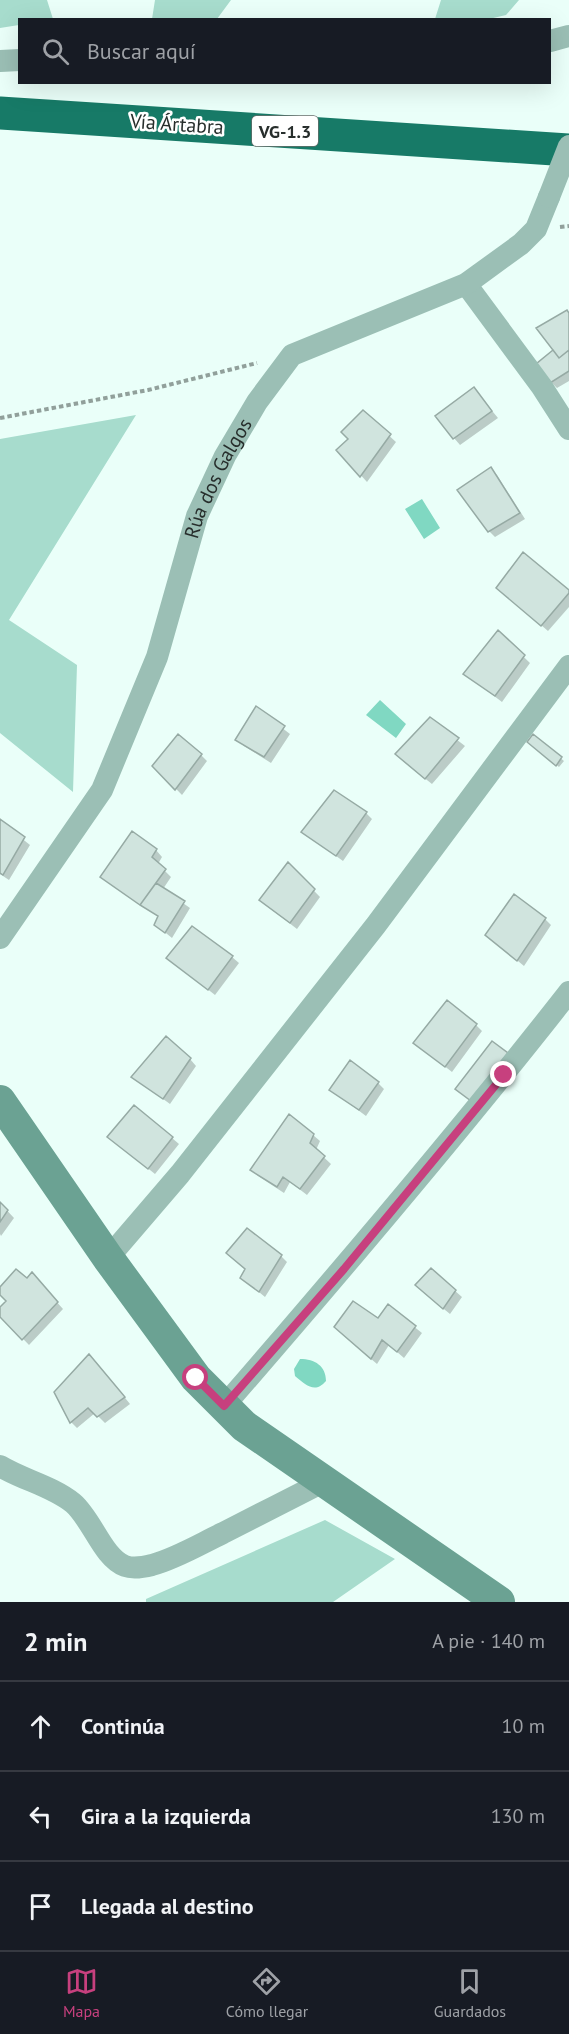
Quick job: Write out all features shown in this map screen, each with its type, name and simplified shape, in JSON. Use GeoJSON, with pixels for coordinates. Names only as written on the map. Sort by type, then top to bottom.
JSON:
{"type":"FeatureCollection","features":[{"type":"Feature","properties":{"kind":"highway","name":"Vía Ártabra"},"geometry":{"type":"LineString","coordinates":[[0,113],[569,148]]}},
{"type":"Feature","properties":{"kind":"street"},"geometry":{"type":"LineString","coordinates":[[551,40],[569,36]]}},
{"type":"Feature","properties":{"kind":"street"},"geometry":{"type":"LineString","coordinates":[[0,61],[18,60]]}},
{"type":"Feature","properties":{"kind":"street"},"geometry":{"type":"LineString","coordinates":[[292,355],[466,284],[521,244],[536,229],[569,148]]}},
{"type":"Feature","properties":{"kind":"street"},"geometry":{"type":"LineString","coordinates":[[466,284],[543,387],[569,429]]}},
{"type":"Feature","properties":{"kind":"street","name":"Rúa dos Galgos"},"geometry":{"type":"LineString","coordinates":[[0,938],[102,790],[157,657],[197,516],[225,456],[257,402],[292,355]]}},
{"type":"Feature","properties":{"kind":"street"},"geometry":{"type":"LineString","coordinates":[[108,1258],[180,1174],[376,925],[569,666]]}},
{"type":"Feature","properties":{"kind":"street"},"geometry":{"type":"LineString","coordinates":[[224,1406],[351,1259],[504,1075],[569,992]]}},
{"type":"Feature","properties":{"kind":"street"},"geometry":{"type":"LineString","coordinates":[[0,1101],[108,1258],[196,1378],[244,1426],[499,1602]]}},
{"type":"Feature","properties":{"kind":"street"},"geometry":{"type":"LineString","coordinates":[[0,1466],[73,1503],[84,1515],[109,1553],[118,1562],[136,1567],[151,1566],[178,1556],[325,1481]]}},
{"type":"Feature","properties":{"kind":"path"},"geometry":{"type":"LineString","coordinates":[[0,418],[148,390],[292,355]]}},
{"type":"Feature","properties":{"kind":"shaded area"},"geometry":{"type":"Polygon","coordinates":[[[0,0],[47,0],[53,18],[18,18],[18,25],[0,28],[0,0]]]}},
{"type":"Feature","properties":{"kind":"shaded area"},"geometry":{"type":"Polygon","coordinates":[[[155,0],[231,0],[218,18],[152,18],[155,0]]]}},
{"type":"Feature","properties":{"kind":"shaded area"},"geometry":{"type":"Polygon","coordinates":[[[441,0],[519,0],[506,15],[493,18],[435,18],[441,0]]]}},
{"type":"Feature","properties":{"kind":"shaded area"},"geometry":{"type":"Polygon","coordinates":[[[136,415],[9,620],[77,665],[73,792],[0,733],[0,439],[136,415]]]}},
{"type":"Feature","properties":{"kind":"shaded area"},"geometry":{"type":"Polygon","coordinates":[[[422,499],[440,528],[424,539],[405,509],[422,499]]]}},
{"type":"Feature","properties":{"kind":"shaded area"},"geometry":{"type":"Polygon","coordinates":[[[380,700],[406,724],[396,738],[366,715],[380,700]]]}},
{"type":"Feature","properties":{"kind":"shaded area"},"geometry":{"type":"Polygon","coordinates":[[[300,1359],[310,1360],[322,1367],[326,1381],[322,1385],[311,1387],[295,1376],[294,1369],[300,1359]]]}},
{"type":"Feature","properties":{"kind":"shaded area"},"geometry":{"type":"Polygon","coordinates":[[[325,1520],[395,1559],[333,1602],[146,1602],[146,1599],[325,1520]]]}},
{"type":"Feature","properties":{"kind":"building"},"geometry":{"type":"Polygon","coordinates":[[[567,310],[569,313],[569,350],[559,358],[536,328],[567,310]]]}},
{"type":"Feature","properties":{"kind":"building"},"geometry":{"type":"Polygon","coordinates":[[[553,350],[559,358],[569,350],[569,371],[550,383],[536,364],[553,350]]]}},
{"type":"Feature","properties":{"kind":"building"},"geometry":{"type":"Polygon","coordinates":[[[474,387],[492,411],[453,439],[435,416],[474,387]]]}},
{"type":"Feature","properties":{"kind":"building"},"geometry":{"type":"Polygon","coordinates":[[[363,410],[391,434],[360,477],[336,450],[348,439],[341,432],[363,410]]]}},
{"type":"Feature","properties":{"kind":"building"},"geometry":{"type":"Polygon","coordinates":[[[491,467],[520,513],[488,532],[457,490],[491,467]]]}},
{"type":"Feature","properties":{"kind":"building"},"geometry":{"type":"Polygon","coordinates":[[[523,552],[569,590],[569,593],[541,626],[496,588],[523,552]]]}},
{"type":"Feature","properties":{"kind":"building"},"geometry":{"type":"Polygon","coordinates":[[[498,630],[525,655],[495,696],[463,674],[498,630]]]}},
{"type":"Feature","properties":{"kind":"building"},"geometry":{"type":"Polygon","coordinates":[[[256,706],[285,726],[264,757],[235,740],[256,706]]]}},
{"type":"Feature","properties":{"kind":"building"},"geometry":{"type":"Polygon","coordinates":[[[430,717],[459,738],[425,779],[395,754],[430,717]]]}},
{"type":"Feature","properties":{"kind":"building"},"geometry":{"type":"Polygon","coordinates":[[[178,734],[202,754],[175,790],[152,766],[178,734]]]}},
{"type":"Feature","properties":{"kind":"building"},"geometry":{"type":"Polygon","coordinates":[[[533,734],[562,757],[556,766],[527,742],[533,734]]]}},
{"type":"Feature","properties":{"kind":"building"},"geometry":{"type":"Polygon","coordinates":[[[334,790],[367,812],[336,856],[301,832],[334,790]]]}},
{"type":"Feature","properties":{"kind":"building"},"geometry":{"type":"Polygon","coordinates":[[[0,819],[25,837],[3,875],[0,873],[0,819]]]}},
{"type":"Feature","properties":{"kind":"building"},"geometry":{"type":"Polygon","coordinates":[[[132,831],[157,849],[152,857],[166,869],[140,905],[100,877],[132,831]]]}},
{"type":"Feature","properties":{"kind":"building"},"geometry":{"type":"Polygon","coordinates":[[[288,862],[315,889],[290,923],[259,900],[288,862]]]}},
{"type":"Feature","properties":{"kind":"building"},"geometry":{"type":"Polygon","coordinates":[[[156,883],[185,901],[165,933],[154,925],[158,916],[140,905],[156,883]]]}},
{"type":"Feature","properties":{"kind":"building"},"geometry":{"type":"Polygon","coordinates":[[[514,894],[546,918],[517,961],[485,935],[514,894]]]}},
{"type":"Feature","properties":{"kind":"building"},"geometry":{"type":"Polygon","coordinates":[[[192,926],[233,956],[208,990],[166,958],[192,926]]]}},
{"type":"Feature","properties":{"kind":"building"},"geometry":{"type":"Polygon","coordinates":[[[447,1000],[477,1024],[445,1067],[413,1043],[447,1000]]]}},
{"type":"Feature","properties":{"kind":"building"},"geometry":{"type":"Polygon","coordinates":[[[166,1036],[191,1058],[163,1099],[131,1077],[166,1036]]]}},
{"type":"Feature","properties":{"kind":"building"},"geometry":{"type":"Polygon","coordinates":[[[492,1041],[508,1053],[471,1101],[455,1089],[492,1041]]]}},
{"type":"Feature","properties":{"kind":"building"},"geometry":{"type":"Polygon","coordinates":[[[350,1060],[379,1082],[359,1110],[329,1090],[350,1060]]]}},
{"type":"Feature","properties":{"kind":"building"},"geometry":{"type":"Polygon","coordinates":[[[134,1105],[173,1137],[148,1169],[107,1137],[134,1105]]]}},
{"type":"Feature","properties":{"kind":"building"},"geometry":{"type":"Polygon","coordinates":[[[289,1114],[314,1134],[310,1143],[325,1156],[300,1189],[283,1177],[277,1187],[250,1170],[289,1114]]]}},
{"type":"Feature","properties":{"kind":"building"},"geometry":{"type":"Polygon","coordinates":[[[0,1202],[8,1210],[0,1222],[0,1202]]]}},
{"type":"Feature","properties":{"kind":"building"},"geometry":{"type":"Polygon","coordinates":[[[247,1228],[282,1255],[259,1292],[240,1278],[245,1269],[226,1253],[247,1228]]]}},
{"type":"Feature","properties":{"kind":"building"},"geometry":{"type":"Polygon","coordinates":[[[431,1268],[456,1290],[443,1309],[415,1285],[431,1268]]]}},
{"type":"Feature","properties":{"kind":"building"},"geometry":{"type":"Polygon","coordinates":[[[16,1269],[27,1278],[32,1272],[58,1302],[22,1340],[0,1317],[0,1307],[6,1301],[0,1295],[0,1287],[16,1269]]]}},
{"type":"Feature","properties":{"kind":"building"},"geometry":{"type":"Polygon","coordinates":[[[353,1301],[378,1318],[388,1304],[416,1326],[397,1352],[382,1340],[371,1359],[334,1327],[353,1301]]]}},
{"type":"Feature","properties":{"kind":"building"},"geometry":{"type":"Polygon","coordinates":[[[89,1354],[125,1397],[97,1417],[88,1408],[70,1423],[54,1392],[89,1354]]]}},
{"type":"Feature","properties":{"kind":"route"},"geometry":{"type":"LineString","coordinates":[[196,1378],[224,1406],[344,1269],[504,1075]]}}]}
